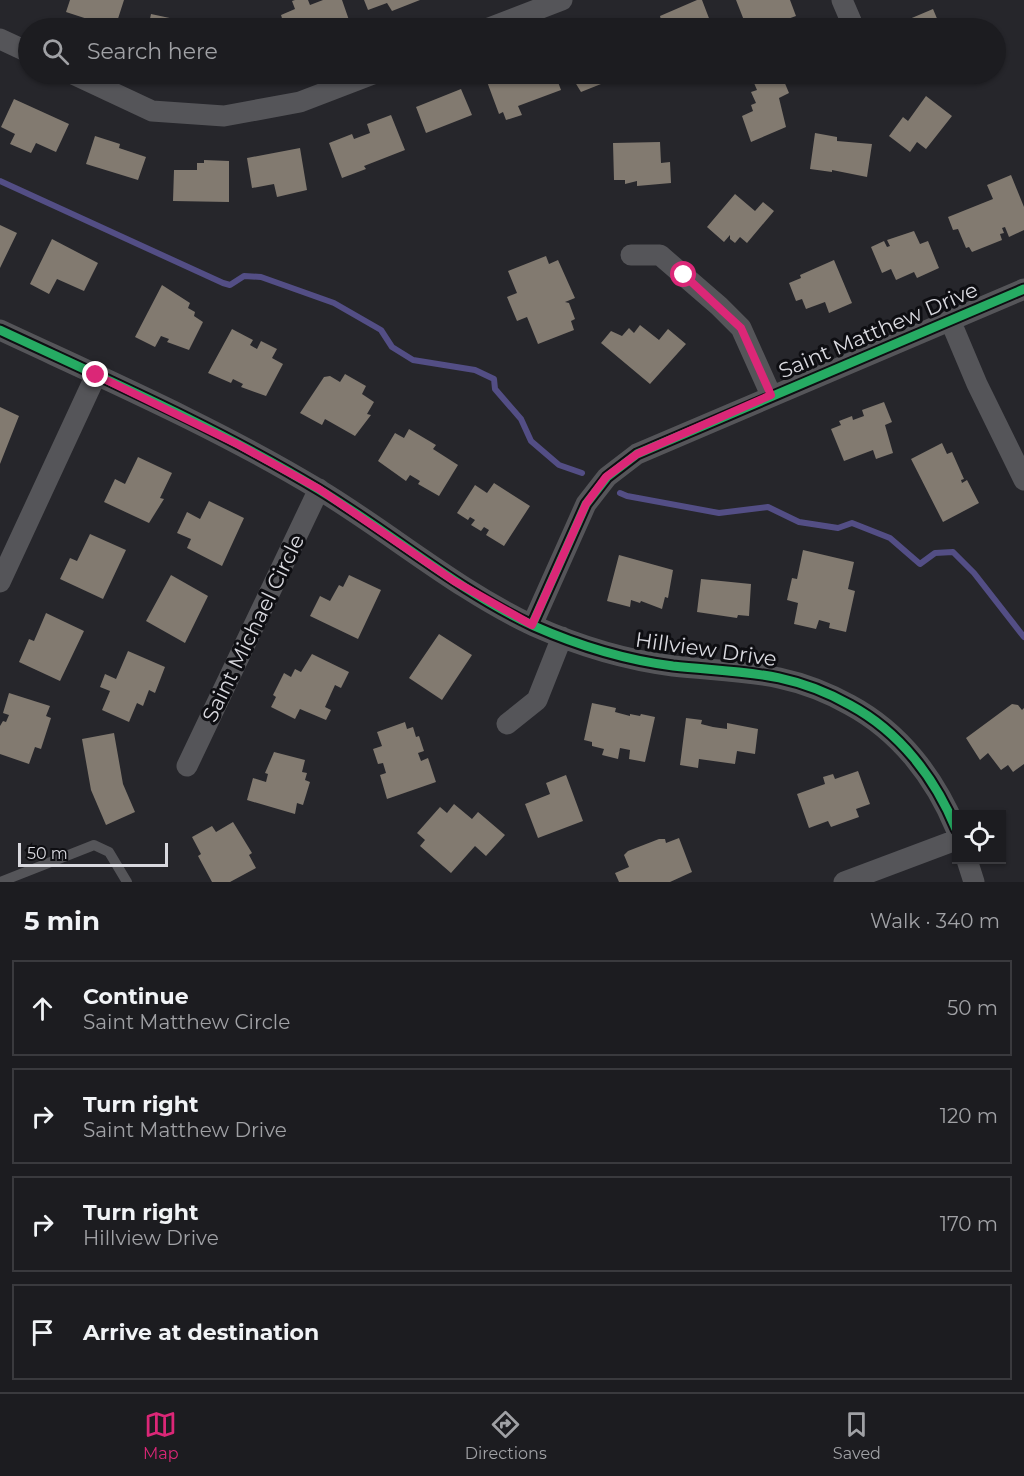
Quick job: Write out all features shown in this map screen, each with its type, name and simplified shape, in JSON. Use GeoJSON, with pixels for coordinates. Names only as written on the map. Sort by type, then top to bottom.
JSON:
{"type":"FeatureCollection","features":[{"type":"Feature","properties":{"kind":"street"},"geometry":{"type":"LineString","coordinates":[[515,18],[562,0]]}},
{"type":"Feature","properties":{"kind":"street"},"geometry":{"type":"LineString","coordinates":[[842,0],[850,18]]}},
{"type":"Feature","properties":{"kind":"street"},"geometry":{"type":"LineString","coordinates":[[0,39],[18,47]]}},
{"type":"Feature","properties":{"kind":"street"},"geometry":{"type":"LineString","coordinates":[[94,84],[152,111],[224,116],[300,102],[347,84]]}},
{"type":"Feature","properties":{"kind":"street"},"geometry":{"type":"LineString","coordinates":[[631,255],[660,255],[741,328],[771,395]]}},
{"type":"Feature","properties":{"kind":"street","name":"Saint Matthew Drive"},"geometry":{"type":"LineString","coordinates":[[532,625],[586,504],[606,477],[637,454],[1024,289]]}},
{"type":"Feature","properties":{"kind":"street"},"geometry":{"type":"LineString","coordinates":[[950,320],[977,384],[1024,480]]}},
{"type":"Feature","properties":{"kind":"street","name":"Hillview Drive"},"geometry":{"type":"LineString","coordinates":[[0,330],[239,445],[319,489],[454,581],[532,625],[614,654],[671,666],[766,673],[801,683],[851,705],[887,731],[919,763],[944,800],[952,818]]}},
{"type":"Feature","properties":{"kind":"street"},"geometry":{"type":"LineString","coordinates":[[0,582],[96,375]]}},
{"type":"Feature","properties":{"kind":"street","name":"Saint Michael Circle"},"geometry":{"type":"LineString","coordinates":[[187,766],[319,489]]}},
{"type":"Feature","properties":{"kind":"street"},"geometry":{"type":"LineString","coordinates":[[507,724],[537,700],[562,637]]}},
{"type":"Feature","properties":{"kind":"street"},"geometry":{"type":"LineString","coordinates":[[844,882],[952,842]]}},
{"type":"Feature","properties":{"kind":"street"},"geometry":{"type":"LineString","coordinates":[[968,864],[974,882]]}},
{"type":"Feature","properties":{"kind":"lane"},"geometry":{"type":"LineString","coordinates":[[0,882],[94,845],[109,852],[127,882]]}},
{"type":"Feature","properties":{"kind":"building"},"geometry":{"type":"Polygon","coordinates":[[[70,0],[124,0],[118,18],[84,18],[66,12],[70,0]]]}},
{"type":"Feature","properties":{"kind":"building"},"geometry":{"type":"Polygon","coordinates":[[[308,0],[310,5],[323,0],[342,0],[348,18],[282,18],[281,15],[295,9],[292,1],[308,0]]]}},
{"type":"Feature","properties":{"kind":"building"},"geometry":{"type":"Polygon","coordinates":[[[364,0],[420,0],[392,11],[387,3],[368,10],[364,0]]]}},
{"type":"Feature","properties":{"kind":"building"},"geometry":{"type":"Polygon","coordinates":[[[702,0],[709,18],[660,18],[660,16],[702,0]]]}},
{"type":"Feature","properties":{"kind":"building"},"geometry":{"type":"Polygon","coordinates":[[[736,0],[790,0],[796,16],[790,18],[743,18],[736,0]]]}},
{"type":"Feature","properties":{"kind":"building"},"geometry":{"type":"Polygon","coordinates":[[[933,9],[937,18],[912,18],[933,9]]]}},
{"type":"Feature","properties":{"kind":"building"},"geometry":{"type":"Polygon","coordinates":[[[151,14],[170,18],[150,18],[151,14]]]}},
{"type":"Feature","properties":{"kind":"building"},"geometry":{"type":"Polygon","coordinates":[[[488,84],[559,84],[561,90],[518,106],[522,115],[506,120],[503,112],[499,114],[488,84]]]}},
{"type":"Feature","properties":{"kind":"building"},"geometry":{"type":"Polygon","coordinates":[[[576,84],[601,84],[581,92],[576,84]]]}},
{"type":"Feature","properties":{"kind":"building"},"geometry":{"type":"Polygon","coordinates":[[[754,84],[785,84],[789,93],[779,98],[786,127],[751,142],[742,116],[753,111],[751,105],[756,103],[751,92],[757,90],[754,84]]]}},
{"type":"Feature","properties":{"kind":"building"},"geometry":{"type":"Polygon","coordinates":[[[461,89],[472,115],[426,133],[416,107],[461,89]]]}},
{"type":"Feature","properties":{"kind":"building"},"geometry":{"type":"Polygon","coordinates":[[[926,96],[952,116],[926,149],[917,142],[910,152],[889,136],[903,117],[908,121],[926,96]]]}},
{"type":"Feature","properties":{"kind":"building"},"geometry":{"type":"Polygon","coordinates":[[[14,99],[69,124],[56,152],[36,143],[31,153],[10,144],[15,134],[1,127],[14,99]]]}},
{"type":"Feature","properties":{"kind":"building"},"geometry":{"type":"Polygon","coordinates":[[[391,115],[405,150],[364,166],[366,169],[342,178],[329,143],[352,134],[354,139],[370,133],[367,124],[391,115]]]}},
{"type":"Feature","properties":{"kind":"building"},"geometry":{"type":"Polygon","coordinates":[[[815,133],[837,137],[837,141],[872,144],[867,177],[832,170],[832,172],[810,169],[815,133]]]}},
{"type":"Feature","properties":{"kind":"building"},"geometry":{"type":"Polygon","coordinates":[[[95,136],[120,144],[119,148],[146,157],[138,180],[86,164],[95,136]]]}},
{"type":"Feature","properties":{"kind":"building"},"geometry":{"type":"Polygon","coordinates":[[[660,142],[661,163],[670,162],[671,183],[637,186],[637,181],[625,184],[625,180],[614,180],[613,143],[660,142]]]}},
{"type":"Feature","properties":{"kind":"building"},"geometry":{"type":"Polygon","coordinates":[[[300,148],[307,190],[277,197],[274,184],[252,188],[247,158],[300,148]]]}},
{"type":"Feature","properties":{"kind":"building"},"geometry":{"type":"Polygon","coordinates":[[[204,160],[229,161],[229,202],[173,201],[174,170],[197,170],[197,163],[204,163],[204,160]]]}},
{"type":"Feature","properties":{"kind":"building"},"geometry":{"type":"Polygon","coordinates":[[[1011,175],[1024,207],[1024,230],[1009,237],[1005,227],[1002,228],[1004,233],[1000,234],[1002,240],[972,252],[969,247],[966,248],[958,229],[953,230],[948,217],[993,199],[987,185],[1011,175]]]}},
{"type":"Feature","properties":{"kind":"building"},"geometry":{"type":"Polygon","coordinates":[[[735,194],[755,211],[763,202],[774,211],[747,243],[740,237],[735,243],[730,239],[730,235],[724,242],[707,227],[735,194]]]}},
{"type":"Feature","properties":{"kind":"building"},"geometry":{"type":"Polygon","coordinates":[[[0,225],[17,233],[0,268],[0,225]]]}},
{"type":"Feature","properties":{"kind":"building"},"geometry":{"type":"Polygon","coordinates":[[[914,231],[920,244],[928,241],[939,268],[917,278],[914,272],[896,280],[891,269],[882,273],[871,247],[884,241],[887,247],[890,246],[887,240],[914,231]]]}},
{"type":"Feature","properties":{"kind":"building"},"geometry":{"type":"Polygon","coordinates":[[[52,239],[98,263],[84,291],[57,279],[49,294],[30,284],[52,239]]]}},
{"type":"Feature","properties":{"kind":"building"},"geometry":{"type":"Polygon","coordinates":[[[546,256],[549,264],[558,260],[575,298],[565,302],[569,303],[575,319],[571,321],[574,330],[538,344],[527,317],[517,321],[507,297],[517,293],[508,271],[546,256]]]}},
{"type":"Feature","properties":{"kind":"building"},"geometry":{"type":"Polygon","coordinates":[[[834,260],[852,303],[829,313],[825,302],[806,309],[802,299],[796,301],[789,283],[801,278],[800,275],[834,260]]]}},
{"type":"Feature","properties":{"kind":"building"},"geometry":{"type":"Polygon","coordinates":[[[162,285],[190,303],[188,308],[195,312],[194,316],[203,322],[189,350],[167,342],[169,339],[161,336],[155,347],[135,337],[162,285]]]}},
{"type":"Feature","properties":{"kind":"building"},"geometry":{"type":"Polygon","coordinates":[[[640,325],[659,340],[668,329],[686,344],[650,384],[601,343],[611,331],[622,336],[629,328],[634,333],[640,325]]]}},
{"type":"Feature","properties":{"kind":"building"},"geometry":{"type":"Polygon","coordinates":[[[232,329],[253,340],[250,345],[257,349],[261,341],[277,349],[272,358],[283,364],[266,396],[241,387],[243,384],[233,379],[231,383],[208,373],[232,329]]]}},
{"type":"Feature","properties":{"kind":"building"},"geometry":{"type":"Polygon","coordinates":[[[345,374],[366,386],[362,394],[374,402],[367,414],[371,415],[355,436],[325,419],[322,425],[300,413],[324,377],[330,376],[340,382],[345,374]]]}},
{"type":"Feature","properties":{"kind":"building"},"geometry":{"type":"Polygon","coordinates":[[[884,402],[892,422],[885,425],[893,453],[876,459],[873,450],[844,461],[831,429],[841,425],[839,421],[852,416],[853,420],[864,416],[862,410],[884,402]]]}},
{"type":"Feature","properties":{"kind":"building"},"geometry":{"type":"Polygon","coordinates":[[[0,407],[19,416],[0,464],[0,407]]]}},
{"type":"Feature","properties":{"kind":"building"},"geometry":{"type":"Polygon","coordinates":[[[409,429],[436,445],[433,449],[458,465],[439,496],[418,484],[420,481],[410,475],[406,481],[378,461],[395,433],[404,438],[409,429]]]}},
{"type":"Feature","properties":{"kind":"building"},"geometry":{"type":"Polygon","coordinates":[[[942,443],[947,454],[952,452],[964,479],[961,480],[962,483],[967,480],[979,503],[943,522],[911,459],[942,443]]]}},
{"type":"Feature","properties":{"kind":"building"},"geometry":{"type":"Polygon","coordinates":[[[138,457],[172,473],[160,498],[164,499],[149,523],[104,502],[115,479],[125,484],[138,457]]]}},
{"type":"Feature","properties":{"kind":"building"},"geometry":{"type":"Polygon","coordinates":[[[494,483],[530,506],[504,546],[486,535],[489,530],[484,527],[481,531],[471,525],[475,520],[470,517],[468,520],[457,513],[475,485],[487,493],[494,483]]]}},
{"type":"Feature","properties":{"kind":"building"},"geometry":{"type":"Polygon","coordinates":[[[209,501],[244,518],[222,566],[187,548],[191,539],[177,533],[187,512],[200,519],[209,501]]]}},
{"type":"Feature","properties":{"kind":"building"},"geometry":{"type":"Polygon","coordinates":[[[90,534],[126,550],[103,599],[60,579],[70,558],[77,561],[90,534]]]}},
{"type":"Feature","properties":{"kind":"building"},"geometry":{"type":"Polygon","coordinates":[[[803,550],[854,562],[848,589],[855,591],[846,632],[829,628],[830,623],[819,620],[816,629],[794,624],[798,603],[787,600],[792,578],[797,579],[803,550]]]}},
{"type":"Feature","properties":{"kind":"building"},"geometry":{"type":"Polygon","coordinates":[[[619,555],[673,570],[668,598],[665,597],[662,609],[641,601],[640,603],[631,600],[630,607],[607,601],[619,555]]]}},
{"type":"Feature","properties":{"kind":"building"},"geometry":{"type":"Polygon","coordinates":[[[171,575],[208,596],[185,643],[146,621],[171,575]]]}},
{"type":"Feature","properties":{"kind":"building"},"geometry":{"type":"Polygon","coordinates":[[[349,575],[381,590],[358,639],[310,616],[320,596],[330,601],[339,585],[343,587],[349,575]]]}},
{"type":"Feature","properties":{"kind":"building"},"geometry":{"type":"Polygon","coordinates":[[[701,579],[751,584],[749,616],[738,615],[737,618],[697,612],[701,579]]]}},
{"type":"Feature","properties":{"kind":"building"},"geometry":{"type":"Polygon","coordinates":[[[46,613],[84,631],[60,681],[19,662],[29,639],[34,641],[46,613]]]}},
{"type":"Feature","properties":{"kind":"building"},"geometry":{"type":"Polygon","coordinates":[[[439,634],[472,655],[442,700],[409,678],[439,634]]]}},
{"type":"Feature","properties":{"kind":"building"},"geometry":{"type":"Polygon","coordinates":[[[128,651],[165,667],[155,693],[149,690],[143,706],[137,703],[129,722],[102,710],[110,691],[100,687],[105,674],[116,679],[128,651]]]}},
{"type":"Feature","properties":{"kind":"building"},"geometry":{"type":"Polygon","coordinates":[[[312,654],[349,672],[341,688],[335,685],[325,707],[331,710],[326,720],[300,709],[295,719],[271,707],[276,697],[273,695],[284,673],[291,677],[295,669],[301,672],[312,654]]]}},
{"type":"Feature","properties":{"kind":"building"},"geometry":{"type":"Polygon","coordinates":[[[9,693],[50,706],[46,716],[51,718],[41,749],[35,747],[29,764],[0,754],[0,726],[3,721],[6,722],[9,715],[3,713],[9,693]]]}},
{"type":"Feature","properties":{"kind":"building"},"geometry":{"type":"Polygon","coordinates":[[[592,703],[616,708],[615,712],[630,716],[630,714],[640,716],[641,714],[655,717],[645,762],[629,759],[630,750],[620,748],[618,759],[602,755],[604,749],[592,746],[592,742],[584,740],[592,703]]]}},
{"type":"Feature","properties":{"kind":"building"},"geometry":{"type":"Polygon","coordinates":[[[1012,704],[1018,705],[1022,710],[1024,708],[1024,764],[1013,772],[1008,765],[1001,770],[988,753],[980,760],[966,738],[1012,704]]]}},
{"type":"Feature","properties":{"kind":"building"},"geometry":{"type":"Polygon","coordinates":[[[686,718],[702,720],[701,724],[713,727],[727,729],[727,723],[758,729],[755,754],[737,751],[735,764],[699,759],[698,768],[680,765],[686,718]]]}},
{"type":"Feature","properties":{"kind":"building"},"geometry":{"type":"Polygon","coordinates":[[[405,722],[407,729],[413,727],[416,737],[419,736],[424,751],[418,753],[421,761],[428,758],[436,782],[387,799],[380,775],[386,773],[383,763],[378,764],[373,749],[382,746],[377,732],[405,722]]]}},
{"type":"Feature","properties":{"kind":"building"},"geometry":{"type":"Polygon","coordinates":[[[114,733],[123,784],[135,812],[106,825],[91,790],[82,739],[114,733]]]}},
{"type":"Feature","properties":{"kind":"building"},"geometry":{"type":"Polygon","coordinates":[[[274,752],[305,760],[302,772],[307,773],[305,780],[310,782],[303,805],[297,803],[295,814],[247,800],[253,778],[266,782],[268,774],[265,773],[274,752]]]}},
{"type":"Feature","properties":{"kind":"building"},"geometry":{"type":"Polygon","coordinates":[[[858,771],[870,804],[856,809],[859,817],[831,827],[828,821],[809,828],[797,794],[825,784],[823,777],[833,774],[835,779],[858,771]]]}},
{"type":"Feature","properties":{"kind":"building"},"geometry":{"type":"Polygon","coordinates":[[[566,775],[583,821],[538,838],[525,804],[550,794],[546,783],[566,775]]]}},
{"type":"Feature","properties":{"kind":"building"},"geometry":{"type":"Polygon","coordinates":[[[454,804],[472,819],[478,812],[505,835],[486,856],[475,846],[451,873],[420,846],[425,840],[417,833],[440,807],[447,813],[454,804]]]}},
{"type":"Feature","properties":{"kind":"building"},"geometry":{"type":"Polygon","coordinates":[[[233,822],[252,853],[249,855],[256,868],[230,882],[212,882],[198,856],[201,854],[192,837],[212,826],[216,832],[233,822]]]}},
{"type":"Feature","properties":{"kind":"building"},"geometry":{"type":"Polygon","coordinates":[[[679,838],[692,872],[670,882],[619,882],[615,873],[629,867],[624,855],[628,851],[659,839],[665,839],[666,843],[679,838]]]}},
{"type":"Feature","properties":{"kind":"waterway"},"geometry":{"type":"LineString","coordinates":[[0,181],[223,283],[230,285],[244,276],[261,277],[334,303],[381,330],[392,347],[413,360],[475,370],[494,379],[495,389],[521,419],[531,441],[559,465],[582,473]]}},
{"type":"Feature","properties":{"kind":"waterway"},"geometry":{"type":"LineString","coordinates":[[620,493],[719,513],[768,507],[799,522],[838,528],[852,523],[890,538],[920,564],[935,553],[953,552],[974,573],[1024,637]]}},
{"type":"Feature","properties":{"kind":"cycle path"},"geometry":{"type":"LineString","coordinates":[[532,625],[586,504],[607,477],[637,454],[1024,289]]}},
{"type":"Feature","properties":{"kind":"cycle path"},"geometry":{"type":"LineString","coordinates":[[0,330],[241,445],[345,506],[478,596],[534,626],[584,645],[638,660],[784,679],[806,685],[850,705],[885,729],[914,758],[938,792],[952,821]]}},
{"type":"Feature","properties":{"kind":"route"},"geometry":{"type":"LineString","coordinates":[[96,375],[239,445],[319,489],[454,581],[532,625],[586,504],[606,477],[637,454],[771,395],[741,328],[684,275]]}}]}
